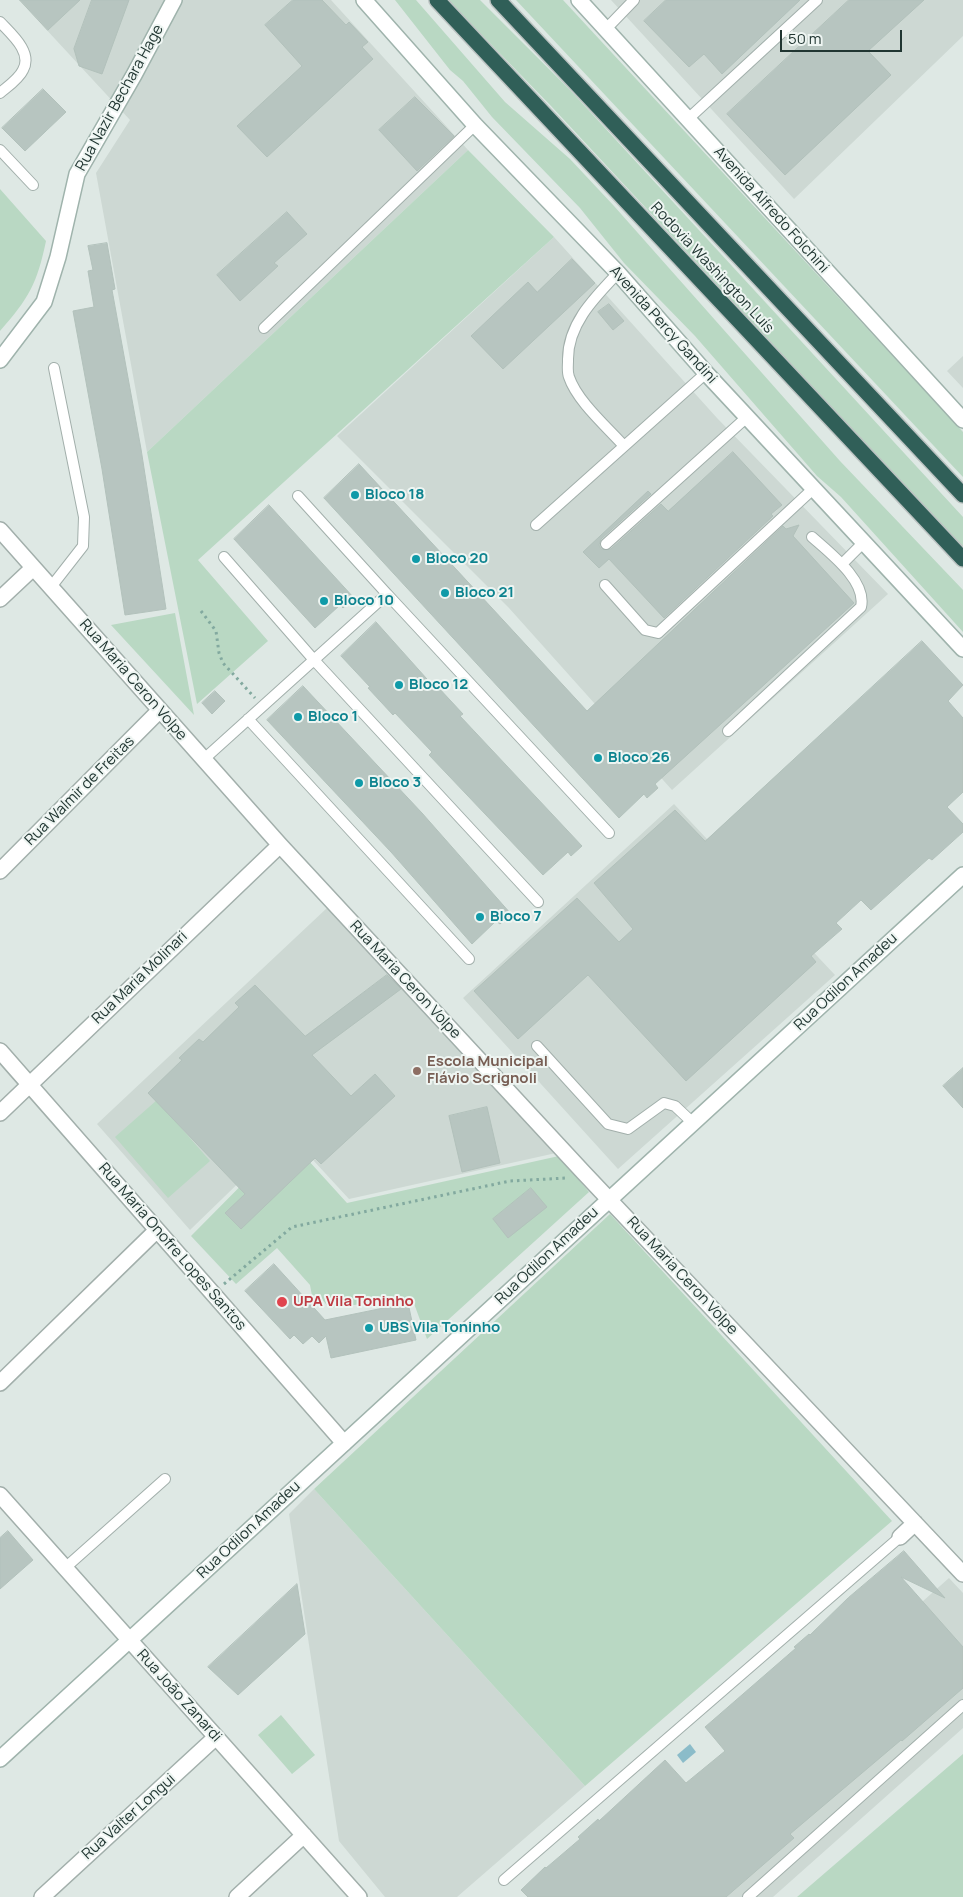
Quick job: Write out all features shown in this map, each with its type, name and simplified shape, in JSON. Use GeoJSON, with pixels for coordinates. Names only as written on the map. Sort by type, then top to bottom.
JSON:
{"type":"FeatureCollection","features":[{"type":"Feature","properties":{"kind":"highway","name":"Rodovia Washington Luís"},"geometry":{"type":"LineString","coordinates":[[437,0],[963,560]]}},
{"type":"Feature","properties":{"kind":"highway","name":"Rodovia Washington Luís"},"geometry":{"type":"LineString","coordinates":[[498,0],[963,495]]}},
{"type":"Feature","properties":{"kind":"street","name":"Rua Nazir Bechara Hage"},"geometry":{"type":"LineString","coordinates":[[0,360],[44,302],[58,258],[77,174],[134,75],[174,0]]}},
{"type":"Feature","properties":{"kind":"street","name":"Avenida Percy Gandini"},"geometry":{"type":"LineString","coordinates":[[364,0],[475,125],[618,273],[706,373],[963,649]]}},
{"type":"Feature","properties":{"kind":"street","name":"Avenida Alfredo Folchini"},"geometry":{"type":"LineString","coordinates":[[579,0],[963,420]]}},
{"type":"Feature","properties":{"kind":"street","name":"Rua Maria Ceron Volpe"},"geometry":{"type":"LineString","coordinates":[[0,530],[280,845],[584,1173],[963,1574]]}},
{"type":"Feature","properties":{"kind":"street"},"geometry":{"type":"LineString","coordinates":[[0,599],[33,568]]}},
{"type":"Feature","properties":{"kind":"street","name":"Rua Walmir de Freitas"},"geometry":{"type":"LineString","coordinates":[[0,871],[159,711]]}},
{"type":"Feature","properties":{"kind":"street","name":"Rua Maria Molinari"},"geometry":{"type":"LineString","coordinates":[[0,1113],[280,845]]}},
{"type":"Feature","properties":{"kind":"street","name":"Rua Odilon Amadeu"},"geometry":{"type":"LineString","coordinates":[[0,1759],[963,875]]}},
{"type":"Feature","properties":{"kind":"street","name":"Rua Maria Onofre Lopes Santos"},"geometry":{"type":"LineString","coordinates":[[0,1051],[344,1443]]}},
{"type":"Feature","properties":{"kind":"street"},"geometry":{"type":"LineString","coordinates":[[0,1383],[157,1230]]}},
{"type":"Feature","properties":{"kind":"street","name":"Rua João Zanardi"},"geometry":{"type":"LineString","coordinates":[[0,1495],[359,1897]]}},
{"type":"Feature","properties":{"kind":"street"},"geometry":{"type":"LineString","coordinates":[[900,1537],[915,1523]]}},
{"type":"Feature","properties":{"kind":"street","name":"Rua Valter Longui"},"geometry":{"type":"LineString","coordinates":[[42,1897],[216,1737]]}},
{"type":"Feature","properties":{"kind":"street"},"geometry":{"type":"LineString","coordinates":[[237,1897],[304,1835]]}},
{"type":"Feature","properties":{"kind":"lane"},"geometry":{"type":"LineString","coordinates":[[606,29],[634,0]]}},
{"type":"Feature","properties":{"kind":"lane"},"geometry":{"type":"LineString","coordinates":[[688,119],[818,0]]}},
{"type":"Feature","properties":{"kind":"lane"},"geometry":{"type":"LineString","coordinates":[[0,22],[21,45],[26,58],[23,70],[0,93]]}},
{"type":"Feature","properties":{"kind":"lane"},"geometry":{"type":"LineString","coordinates":[[264,328],[475,125]]}},
{"type":"Feature","properties":{"kind":"lane"},"geometry":{"type":"LineString","coordinates":[[0,150],[32,185]]}},
{"type":"Feature","properties":{"kind":"lane"},"geometry":{"type":"LineString","coordinates":[[618,273],[598,294],[574,328],[568,353],[568,376],[580,396],[624,446]]}},
{"type":"Feature","properties":{"kind":"lane"},"geometry":{"type":"LineString","coordinates":[[51,587],[83,546],[84,532],[84,517],[54,368]]}},
{"type":"Feature","properties":{"kind":"lane"},"geometry":{"type":"LineString","coordinates":[[536,525],[706,373]]}},
{"type":"Feature","properties":{"kind":"lane"},"geometry":{"type":"LineString","coordinates":[[606,544],[747,417]]}},
{"type":"Feature","properties":{"kind":"lane"},"geometry":{"type":"LineString","coordinates":[[605,585],[645,630],[658,633],[813,489]]}},
{"type":"Feature","properties":{"kind":"lane"},"geometry":{"type":"LineString","coordinates":[[298,496],[609,833]]}},
{"type":"Feature","properties":{"kind":"lane"},"geometry":{"type":"LineString","coordinates":[[728,731],[861,607],[861,592],[842,564],[812,537]]}},
{"type":"Feature","properties":{"kind":"lane"},"geometry":{"type":"LineString","coordinates":[[842,564],[864,542]]}},
{"type":"Feature","properties":{"kind":"lane"},"geometry":{"type":"LineString","coordinates":[[224,557],[314,660],[538,902]]}},
{"type":"Feature","properties":{"kind":"lane"},"geometry":{"type":"LineString","coordinates":[[203,760],[387,594]]}},
{"type":"Feature","properties":{"kind":"lane"},"geometry":{"type":"LineString","coordinates":[[248,719],[468,959]]}},
{"type":"Feature","properties":{"kind":"lane"},"geometry":{"type":"LineString","coordinates":[[537,1046],[608,1124],[628,1129],[664,1103],[675,1106],[693,1123]]}},
{"type":"Feature","properties":{"kind":"lane"},"geometry":{"type":"LineString","coordinates":[[66,1568],[165,1479]]}},
{"type":"Feature","properties":{"kind":"lane"},"geometry":{"type":"LineString","coordinates":[[504,1880],[900,1537]]}},
{"type":"Feature","properties":{"kind":"lane"},"geometry":{"type":"LineString","coordinates":[[748,1897],[963,1705]]}},
{"type":"Feature","properties":{"kind":"path"},"geometry":{"type":"LineString","coordinates":[[201,611],[216,631],[218,653],[223,663],[263,706]]}},
{"type":"Feature","properties":{"kind":"path"},"geometry":{"type":"LineString","coordinates":[[213,1293],[292,1227],[502,1183],[570,1177],[584,1173]]}},
{"type":"Feature","properties":{"kind":"shaded area"},"geometry":{"type":"Polygon","coordinates":[[[19,0],[331,0],[468,150],[147,452],[96,173],[130,120],[19,0]]]}},
{"type":"Feature","properties":{"kind":"shaded area"},"geometry":{"type":"Polygon","coordinates":[[[611,0],[963,0],[963,36],[794,199],[611,0]]]}},
{"type":"Feature","properties":{"kind":"shaded area"},"geometry":{"type":"Polygon","coordinates":[[[554,237],[717,418],[888,594],[672,790],[509,608],[337,436],[554,237]]]}},
{"type":"Feature","properties":{"kind":"shaded area"},"geometry":{"type":"Polygon","coordinates":[[[963,356],[963,388],[947,371],[963,356]]]}},
{"type":"Feature","properties":{"kind":"shaded area"},"geometry":{"type":"Polygon","coordinates":[[[674,804],[835,975],[618,1169],[463,998],[674,804]]]}},
{"type":"Feature","properties":{"kind":"shaded area"},"geometry":{"type":"Polygon","coordinates":[[[327,908],[556,1153],[349,1199],[289,1134],[190,1230],[97,1124],[327,908]]]}},
{"type":"Feature","properties":{"kind":"shaded area"},"geometry":{"type":"Polygon","coordinates":[[[314,1489],[585,1786],[457,1897],[385,1897],[339,1841],[289,1514],[314,1489]]]}},
{"type":"Feature","properties":{"kind":"shaded area"},"geometry":{"type":"Polygon","coordinates":[[[949,1578],[963,1593],[963,1728],[773,1897],[589,1897],[949,1578]]]}},
{"type":"Feature","properties":{"kind":"green space"},"geometry":{"type":"Polygon","coordinates":[[[395,0],[416,0],[505,102],[570,159],[840,461],[963,590],[963,632],[841,497],[817,476],[695,336],[624,263],[580,208],[492,117],[463,81],[450,70],[395,0]]]}},
{"type":"Feature","properties":{"kind":"green space"},"geometry":{"type":"Polygon","coordinates":[[[448,0],[480,0],[570,90],[963,517],[963,549],[551,106],[448,0]]]}},
{"type":"Feature","properties":{"kind":"green space"},"geometry":{"type":"Polygon","coordinates":[[[516,0],[563,0],[963,432],[963,477],[516,0]]]}},
{"type":"Feature","properties":{"kind":"green space"},"geometry":{"type":"Polygon","coordinates":[[[468,150],[554,237],[198,560],[268,641],[197,704],[147,452],[468,150]]]}},
{"type":"Feature","properties":{"kind":"green space"},"geometry":{"type":"Polygon","coordinates":[[[0,189],[46,241],[39,269],[30,290],[18,309],[0,331],[0,189]]]}},
{"type":"Feature","properties":{"kind":"green space"},"geometry":{"type":"Polygon","coordinates":[[[175,613],[194,715],[111,625],[175,613]]]}},
{"type":"Feature","properties":{"kind":"green space"},"geometry":{"type":"Polygon","coordinates":[[[157,1100],[210,1161],[168,1198],[115,1137],[157,1100]]]}},
{"type":"Feature","properties":{"kind":"green space"},"geometry":{"type":"Polygon","coordinates":[[[288,1138],[347,1203],[559,1156],[589,1192],[427,1339],[412,1298],[329,1308],[322,1299],[313,1301],[310,1285],[277,1248],[236,1284],[191,1236],[288,1138]]]}},
{"type":"Feature","properties":{"kind":"green space"},"geometry":{"type":"Polygon","coordinates":[[[610,1214],[892,1521],[585,1786],[314,1489],[610,1214]]]}},
{"type":"Feature","properties":{"kind":"green space"},"geometry":{"type":"Polygon","coordinates":[[[281,1715],[315,1755],[292,1774],[258,1735],[281,1715]]]}},
{"type":"Feature","properties":{"kind":"green space"},"geometry":{"type":"Polygon","coordinates":[[[963,1754],[963,1897],[797,1897],[963,1754]]]}},
{"type":"Feature","properties":{"kind":"water"},"geometry":{"type":"Polygon","coordinates":[[[690,1744],[696,1752],[683,1763],[677,1755],[690,1744]]]}},
{"type":"Feature","properties":{"kind":"building"},"geometry":{"type":"Polygon","coordinates":[[[20,0],[80,0],[48,30],[20,0]]]}},
{"type":"Feature","properties":{"kind":"building"},"geometry":{"type":"Polygon","coordinates":[[[92,0],[129,0],[102,74],[79,66],[74,49],[92,0]]]}},
{"type":"Feature","properties":{"kind":"building"},"geometry":{"type":"Polygon","coordinates":[[[293,0],[322,0],[346,25],[349,22],[368,42],[362,47],[373,59],[267,157],[237,126],[302,66],[265,25],[293,0]]]}},
{"type":"Feature","properties":{"kind":"building"},"geometry":{"type":"Polygon","coordinates":[[[666,0],[800,0],[722,74],[704,54],[689,67],[644,21],[666,0]]]}},
{"type":"Feature","properties":{"kind":"building"},"geometry":{"type":"Polygon","coordinates":[[[849,0],[924,0],[868,51],[891,75],[785,175],[727,114],[849,0]]]}},
{"type":"Feature","properties":{"kind":"building"},"geometry":{"type":"Polygon","coordinates":[[[43,89],[66,112],[25,151],[2,128],[43,89]]]}},
{"type":"Feature","properties":{"kind":"building"},"geometry":{"type":"Polygon","coordinates":[[[415,97],[454,136],[417,171],[379,130],[415,97]]]}},
{"type":"Feature","properties":{"kind":"building"},"geometry":{"type":"Polygon","coordinates":[[[287,212],[307,234],[274,263],[278,266],[240,301],[217,275],[287,212]]]}},
{"type":"Feature","properties":{"kind":"building"},"geometry":{"type":"Polygon","coordinates":[[[107,243],[115,289],[112,290],[141,449],[166,609],[125,615],[102,469],[73,311],[94,307],[88,271],[93,270],[88,246],[107,243]]]}},
{"type":"Feature","properties":{"kind":"building"},"geometry":{"type":"Polygon","coordinates":[[[572,259],[595,283],[503,369],[471,336],[528,282],[537,292],[572,259]]]}},
{"type":"Feature","properties":{"kind":"building"},"geometry":{"type":"Polygon","coordinates":[[[609,304],[624,321],[613,330],[598,312],[609,304]]]}},
{"type":"Feature","properties":{"kind":"building"},"geometry":{"type":"Polygon","coordinates":[[[733,452],[782,505],[771,514],[773,516],[664,618],[609,559],[599,568],[583,552],[648,491],[651,494],[601,539],[599,545],[601,549],[611,549],[661,504],[668,511],[733,452]]]}},
{"type":"Feature","properties":{"kind":"building"},"geometry":{"type":"Polygon","coordinates":[[[359,464],[587,711],[783,526],[786,529],[799,525],[793,536],[854,603],[655,784],[658,788],[647,798],[644,794],[619,818],[324,498],[359,464]]]}},
{"type":"Feature","properties":{"kind":"building"},"geometry":{"type":"Polygon","coordinates":[[[269,505],[354,598],[343,608],[340,605],[315,628],[234,539],[269,505]]]}},
{"type":"Feature","properties":{"kind":"building"},"geometry":{"type":"Polygon","coordinates":[[[376,622],[435,688],[437,686],[463,714],[460,716],[582,846],[571,856],[568,852],[543,875],[429,755],[432,752],[395,713],[393,715],[341,656],[376,622]]]}},
{"type":"Feature","properties":{"kind":"building"},"geometry":{"type":"Polygon","coordinates":[[[922,641],[963,685],[948,701],[963,718],[963,792],[947,807],[963,824],[963,832],[932,860],[929,858],[871,910],[861,900],[836,923],[842,929],[811,956],[816,962],[686,1081],[588,975],[518,1039],[474,991],[577,898],[619,942],[633,929],[594,883],[675,810],[705,841],[922,641]]]}},
{"type":"Feature","properties":{"kind":"building"},"geometry":{"type":"Polygon","coordinates":[[[303,686],[422,813],[511,914],[500,924],[496,921],[472,944],[391,852],[267,720],[303,686]]]}},
{"type":"Feature","properties":{"kind":"building"},"geometry":{"type":"Polygon","coordinates":[[[215,691],[225,701],[212,714],[202,703],[215,691]]]}},
{"type":"Feature","properties":{"kind":"building"},"geometry":{"type":"Polygon","coordinates":[[[387,975],[401,989],[312,1055],[351,1096],[375,1074],[395,1096],[321,1164],[315,1158],[241,1229],[225,1213],[245,1194],[148,1093],[182,1060],[179,1058],[199,1039],[203,1042],[239,1007],[235,1003],[255,985],[305,1036],[387,975]]]}},
{"type":"Feature","properties":{"kind":"building"},"geometry":{"type":"Polygon","coordinates":[[[963,1068],[963,1108],[943,1086],[963,1068]]]}},
{"type":"Feature","properties":{"kind":"building"},"geometry":{"type":"Polygon","coordinates":[[[487,1107],[500,1163],[462,1172],[449,1116],[487,1107]]]}},
{"type":"Feature","properties":{"kind":"building"},"geometry":{"type":"Polygon","coordinates":[[[531,1188],[547,1207],[508,1238],[493,1219],[531,1188]]]}},
{"type":"Feature","properties":{"kind":"building"},"geometry":{"type":"Polygon","coordinates":[[[274,1264],[325,1320],[408,1303],[416,1340],[331,1358],[326,1336],[319,1343],[312,1336],[303,1344],[294,1335],[290,1339],[245,1291],[274,1264]]]}},
{"type":"Feature","properties":{"kind":"building"},"geometry":{"type":"Polygon","coordinates":[[[8,1531],[33,1560],[0,1589],[0,1538],[8,1531]]]}},
{"type":"Feature","properties":{"kind":"building"},"geometry":{"type":"Polygon","coordinates":[[[904,1551],[945,1598],[901,1577],[963,1647],[963,1688],[790,1834],[794,1838],[726,1897],[528,1897],[521,1890],[545,1867],[580,1839],[578,1837],[598,1819],[599,1821],[665,1760],[686,1783],[725,1751],[705,1727],[796,1648],[794,1647],[810,1635],[848,1598],[904,1551]]]}},
{"type":"Feature","properties":{"kind":"building"},"geometry":{"type":"Polygon","coordinates":[[[297,1584],[305,1634],[238,1695],[208,1667],[297,1584]]]}},
{"type":"Feature","properties":{"kind":"place","name":"Bloco 18"},"geometry":{"type":"Point","coordinates":[355,495]}},
{"type":"Feature","properties":{"kind":"place","name":"Bloco 20"},"geometry":{"type":"Point","coordinates":[416,559]}},
{"type":"Feature","properties":{"kind":"place","name":"Bloco 21"},"geometry":{"type":"Point","coordinates":[445,593]}},
{"type":"Feature","properties":{"kind":"place","name":"Bloco 10"},"geometry":{"type":"Point","coordinates":[324,601]}},
{"type":"Feature","properties":{"kind":"place","name":"Bloco 12"},"geometry":{"type":"Point","coordinates":[399,685]}},
{"type":"Feature","properties":{"kind":"place","name":"Bloco 1"},"geometry":{"type":"Point","coordinates":[298,717]}},
{"type":"Feature","properties":{"kind":"place","name":"Bloco 26"},"geometry":{"type":"Point","coordinates":[598,758]}},
{"type":"Feature","properties":{"kind":"place","name":"Bloco 3"},"geometry":{"type":"Point","coordinates":[359,783]}},
{"type":"Feature","properties":{"kind":"place","name":"Bloco 7"},"geometry":{"type":"Point","coordinates":[480,917]}},
{"type":"Feature","properties":{"kind":"place","name":"Escola Municipal Flávio Scrignoli"},"geometry":{"type":"Point","coordinates":[417,1071]}},
{"type":"Feature","properties":{"kind":"place","name":"UPA Vila Toninho"},"geometry":{"type":"Point","coordinates":[282,1302]}},
{"type":"Feature","properties":{"kind":"place","name":"UBS Vila Toninho"},"geometry":{"type":"Point","coordinates":[369,1328]}}]}
